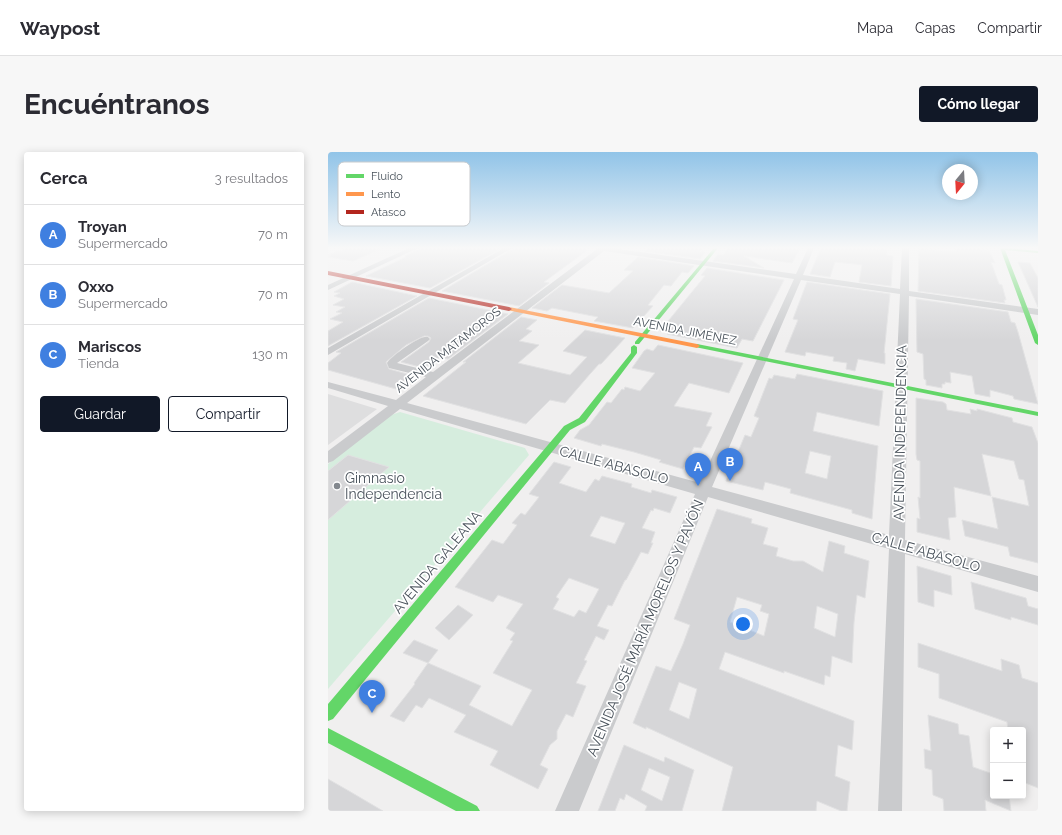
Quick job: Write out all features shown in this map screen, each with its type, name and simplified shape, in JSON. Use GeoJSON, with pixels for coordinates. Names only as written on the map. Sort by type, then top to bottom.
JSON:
{"type":"FeatureCollection","features":[{"type":"Feature","properties":{"kind":"street"},"geometry":{"type":"LineString","coordinates":[[328,288],[348,279]]}},
{"type":"Feature","properties":{"kind":"street","name":"AVENIDA JIMÉNEZ"},"geometry":{"type":"LineString","coordinates":[[354,279],[1038,414]]}},
{"type":"Feature","properties":{"kind":"street"},"geometry":{"type":"LineString","coordinates":[[328,352],[453,279]]}},
{"type":"Feature","properties":{"kind":"street","name":"AVENIDA MATAMOROS"},"geometry":{"type":"LineString","coordinates":[[328,458],[561,279]]}},
{"type":"Feature","properties":{"kind":"street","name":"AVENIDA GALEANA"},"geometry":{"type":"LineString","coordinates":[[605,375],[624,352],[634,346],[689,279]]}},
{"type":"Feature","properties":{"kind":"street","name":"AVENIDA JOSÉ MARÍA MORELOS Y PAVÓN"},"geometry":{"type":"LineString","coordinates":[[567,811],[704,490],[764,359],[797,279]]}},
{"type":"Feature","properties":{"kind":"street"},"geometry":{"type":"LineString","coordinates":[[816,279],[1038,312]]}},
{"type":"Feature","properties":{"kind":"street","name":"AVENIDA INDEPENDENCIA"},"geometry":{"type":"LineString","coordinates":[[890,811],[898,544],[900,386],[905,279]]}},
{"type":"Feature","properties":{"kind":"street"},"geometry":{"type":"LineString","coordinates":[[1014,279],[1038,343]]}},
{"type":"Feature","properties":{"kind":"street"},"geometry":{"type":"LineString","coordinates":[[425,339],[395,360],[392,364],[393,366],[435,376]]}},
{"type":"Feature","properties":{"kind":"street","name":"AVENIDA GALEANA"},"geometry":{"type":"LineString","coordinates":[[567,428],[582,420],[634,353],[634,346]]}},
{"type":"Feature","properties":{"kind":"street","name":"CALLE ABASOLO"},"geometry":{"type":"LineString","coordinates":[[328,385],[1038,584]]}},
{"type":"Feature","properties":{"kind":"street","name":"AVENIDA GALEANA"},"geometry":{"type":"LineString","coordinates":[[328,714],[551,448],[567,428],[571,417]]}},
{"type":"Feature","properties":{"kind":"street"},"geometry":{"type":"LineString","coordinates":[[328,735],[472,811]]}},
{"type":"Feature","properties":{"kind":"shaded area"},"geometry":{"type":"Polygon","coordinates":[[[328,394],[377,409],[328,445],[328,394]]]}},
{"type":"Feature","properties":{"kind":"green space"},"geometry":{"type":"Polygon","coordinates":[[[400,412],[525,448],[529,455],[328,689],[328,464],[391,415],[400,412]]]}},
{"type":"Feature","properties":{"kind":"building"},"geometry":{"type":"Polygon","coordinates":[[[381,279],[447,279],[430,288],[381,279]]]}},
{"type":"Feature","properties":{"kind":"building"},"geometry":{"type":"Polygon","coordinates":[[[463,279],[548,279],[544,282],[549,283],[519,306],[442,291],[463,279]]]}},
{"type":"Feature","properties":{"kind":"building"},"geometry":{"type":"Polygon","coordinates":[[[625,279],[677,279],[671,286],[664,285],[648,305],[653,306],[633,328],[594,321],[598,317],[552,308],[547,311],[532,308],[562,285],[609,293],[625,279]]]}},
{"type":"Feature","properties":{"kind":"building"},"geometry":{"type":"Polygon","coordinates":[[[703,279],[784,280],[753,341],[742,339],[737,348],[667,334],[669,332],[660,331],[703,279]]]}},
{"type":"Feature","properties":{"kind":"building"},"geometry":{"type":"Polygon","coordinates":[[[860,279],[891,279],[891,286],[859,282],[860,279]]]}},
{"type":"Feature","properties":{"kind":"building"},"geometry":{"type":"Polygon","coordinates":[[[918,279],[997,279],[999,284],[1002,285],[1006,300],[1004,300],[1005,303],[918,291],[918,279]]]}},
{"type":"Feature","properties":{"kind":"building"},"geometry":{"type":"Polygon","coordinates":[[[1025,279],[1038,279],[1038,307],[1025,279]]]}},
{"type":"Feature","properties":{"kind":"building"},"geometry":{"type":"Polygon","coordinates":[[[352,282],[417,296],[328,346],[328,331],[343,322],[330,319],[342,313],[336,312],[345,307],[333,305],[344,299],[334,296],[340,293],[334,292],[352,282]]]}},
{"type":"Feature","properties":{"kind":"building"},"geometry":{"type":"Polygon","coordinates":[[[807,282],[890,294],[884,353],[885,364],[858,359],[855,371],[846,369],[847,363],[833,361],[834,357],[806,352],[805,356],[785,352],[798,320],[793,319],[807,282]]]}},
{"type":"Feature","properties":{"kind":"building"},"geometry":{"type":"Polygon","coordinates":[[[429,298],[508,314],[448,359],[440,357],[424,368],[401,362],[429,342],[431,338],[424,336],[406,345],[386,362],[389,369],[414,376],[396,389],[328,370],[328,363],[341,353],[336,352],[429,298]]]}},
{"type":"Feature","properties":{"kind":"building"},"geometry":{"type":"Polygon","coordinates":[[[916,299],[1008,312],[1011,322],[1015,323],[1018,332],[1038,404],[1014,399],[1013,396],[990,390],[990,397],[975,394],[972,376],[950,372],[951,383],[945,382],[945,384],[942,384],[942,388],[926,385],[926,380],[924,379],[923,354],[917,352],[916,299]]]}},
{"type":"Feature","properties":{"kind":"building"},"geometry":{"type":"Polygon","coordinates":[[[521,317],[537,320],[526,329],[532,331],[519,341],[539,345],[518,363],[570,375],[587,357],[563,351],[585,330],[625,338],[601,364],[599,364],[565,403],[550,400],[526,424],[423,396],[466,362],[463,362],[521,317]]]}},
{"type":"Feature","properties":{"kind":"building"},"geometry":{"type":"Polygon","coordinates":[[[658,345],[743,363],[729,393],[689,383],[674,406],[712,413],[706,426],[712,427],[701,448],[694,447],[683,469],[659,462],[661,460],[634,452],[602,444],[601,446],[574,438],[580,430],[589,425],[607,402],[611,403],[622,389],[624,390],[625,387],[640,391],[655,373],[632,368],[644,351],[647,349],[653,351],[658,345]]]}},
{"type":"Feature","properties":{"kind":"building"},"geometry":{"type":"Polygon","coordinates":[[[797,374],[883,391],[879,426],[817,412],[813,431],[878,446],[872,519],[852,513],[852,510],[790,493],[791,489],[765,482],[763,490],[726,481],[745,435],[751,437],[759,418],[754,416],[769,378],[772,379],[774,375],[795,379],[797,374]],[[810,451],[805,473],[827,479],[831,456],[810,451]]]}},
{"type":"Feature","properties":{"kind":"building"},"geometry":{"type":"Polygon","coordinates":[[[916,398],[943,402],[946,404],[947,410],[971,414],[970,409],[977,411],[977,409],[1012,418],[1013,422],[1032,427],[1038,443],[1038,563],[1010,556],[1008,547],[965,536],[962,520],[998,529],[992,497],[1029,506],[1024,480],[1019,479],[1014,461],[982,454],[991,496],[954,487],[956,517],[948,518],[950,540],[917,532],[917,518],[920,519],[918,497],[920,498],[920,461],[917,460],[916,454],[916,398]]]}},
{"type":"Feature","properties":{"kind":"building"},"geometry":{"type":"Polygon","coordinates":[[[348,455],[389,467],[328,520],[328,471],[348,455]]]}},
{"type":"Feature","properties":{"kind":"building"},"geometry":{"type":"Polygon","coordinates":[[[554,462],[571,467],[559,483],[586,492],[595,479],[599,481],[602,476],[632,484],[631,487],[651,493],[652,490],[677,497],[670,513],[654,508],[653,511],[651,510],[642,528],[655,532],[651,543],[653,543],[648,554],[641,552],[612,606],[608,605],[597,626],[609,630],[604,640],[596,636],[584,660],[587,661],[576,683],[586,686],[573,717],[566,714],[557,731],[557,739],[550,745],[540,765],[548,769],[538,789],[490,765],[498,751],[454,732],[466,715],[429,698],[422,708],[416,705],[404,722],[390,716],[415,684],[414,683],[428,663],[481,686],[469,705],[512,726],[532,690],[493,673],[513,641],[510,640],[515,633],[506,628],[523,604],[498,595],[493,602],[455,587],[492,540],[503,544],[517,525],[512,523],[521,513],[525,515],[539,497],[529,494],[554,462]],[[601,516],[590,536],[615,544],[625,523],[601,516]],[[569,578],[556,597],[559,599],[553,609],[574,617],[579,610],[586,613],[599,589],[569,578]]]}},
{"type":"Feature","properties":{"kind":"building"},"geometry":{"type":"Polygon","coordinates":[[[717,509],[752,519],[751,523],[768,528],[763,544],[778,548],[776,556],[793,561],[803,561],[823,572],[829,541],[845,546],[844,553],[869,561],[865,598],[857,595],[852,663],[832,656],[830,677],[825,675],[824,685],[784,671],[784,673],[725,652],[719,669],[854,721],[852,750],[838,745],[835,776],[850,782],[847,811],[841,811],[817,801],[816,811],[722,811],[733,767],[646,727],[646,729],[633,723],[656,666],[671,671],[683,644],[690,625],[674,619],[717,509]],[[737,597],[730,622],[764,636],[769,614],[760,611],[762,605],[737,597]],[[817,606],[814,628],[835,637],[838,614],[817,606]],[[679,682],[669,710],[689,719],[697,689],[679,682]]]}},
{"type":"Feature","properties":{"kind":"building"},"geometry":{"type":"Polygon","coordinates":[[[917,566],[951,576],[952,595],[934,590],[934,607],[918,602],[917,566]]]}},
{"type":"Feature","properties":{"kind":"building"},"geometry":{"type":"Polygon","coordinates":[[[971,582],[1026,598],[1028,606],[1038,609],[1038,625],[1011,617],[1011,620],[975,609],[971,582]]]}},
{"type":"Feature","properties":{"kind":"building"},"geometry":{"type":"Polygon","coordinates":[[[458,605],[473,615],[449,640],[435,628],[458,605]]]}},
{"type":"Feature","properties":{"kind":"building"},"geometry":{"type":"Polygon","coordinates":[[[414,640],[438,650],[428,663],[403,653],[414,640]]]}},
{"type":"Feature","properties":{"kind":"building"},"geometry":{"type":"Polygon","coordinates":[[[918,643],[1002,671],[1001,659],[1019,665],[1022,678],[1038,683],[1038,788],[1026,783],[1026,727],[1008,727],[1007,722],[939,698],[939,674],[918,667],[918,643]]]}},
{"type":"Feature","properties":{"kind":"building"},"geometry":{"type":"Polygon","coordinates":[[[928,715],[958,724],[959,734],[969,736],[973,767],[990,773],[990,799],[1009,799],[1011,811],[985,800],[986,811],[944,811],[943,799],[933,795],[932,770],[925,768],[924,749],[931,751],[928,715]]]}},
{"type":"Feature","properties":{"kind":"building"},"geometry":{"type":"Polygon","coordinates":[[[624,745],[664,762],[665,757],[694,770],[682,811],[645,811],[647,806],[626,794],[624,800],[620,798],[615,811],[598,811],[624,745]],[[649,768],[641,790],[662,801],[670,777],[649,768]]]}},
{"type":"Feature","properties":{"kind":"building"},"geometry":{"type":"Polygon","coordinates":[[[328,779],[349,791],[383,811],[328,811],[328,779]]]}},
{"type":"Feature","properties":{"kind":"traffic: fast"},"geometry":{"type":"LineString","coordinates":[[637,343],[690,279]]}},
{"type":"Feature","properties":{"kind":"traffic: fast"},"geometry":{"type":"LineString","coordinates":[[1014,279],[1038,343]]}},
{"type":"Feature","properties":{"kind":"traffic: fast"},"geometry":{"type":"LineString","coordinates":[[697,346],[1038,414]]}},
{"type":"Feature","properties":{"kind":"traffic: fast"},"geometry":{"type":"LineString","coordinates":[[328,714],[567,428],[582,420],[634,353],[634,347]]}},
{"type":"Feature","properties":{"kind":"traffic: fast"},"geometry":{"type":"LineString","coordinates":[[328,735],[472,811]]}},
{"type":"Feature","properties":{"kind":"traffic: slow"},"geometry":{"type":"LineString","coordinates":[[509,309],[697,346]]}},
{"type":"Feature","properties":{"kind":"traffic: jam"},"geometry":{"type":"LineString","coordinates":[[357,279],[509,309]]}},
{"type":"Feature","properties":{"kind":"place","name":"Oxxo"},"geometry":{"type":"Point","coordinates":[730,481]}},
{"type":"Feature","properties":{"kind":"place","name":"Gimnasio Independencia"},"geometry":{"type":"Point","coordinates":[337,486]}},
{"type":"Feature","properties":{"kind":"place","name":"Troyan"},"geometry":{"type":"Point","coordinates":[698,486]}},
{"type":"Feature","properties":{"kind":"place","name":"Mariscos"},"geometry":{"type":"Point","coordinates":[372,713]}}]}
